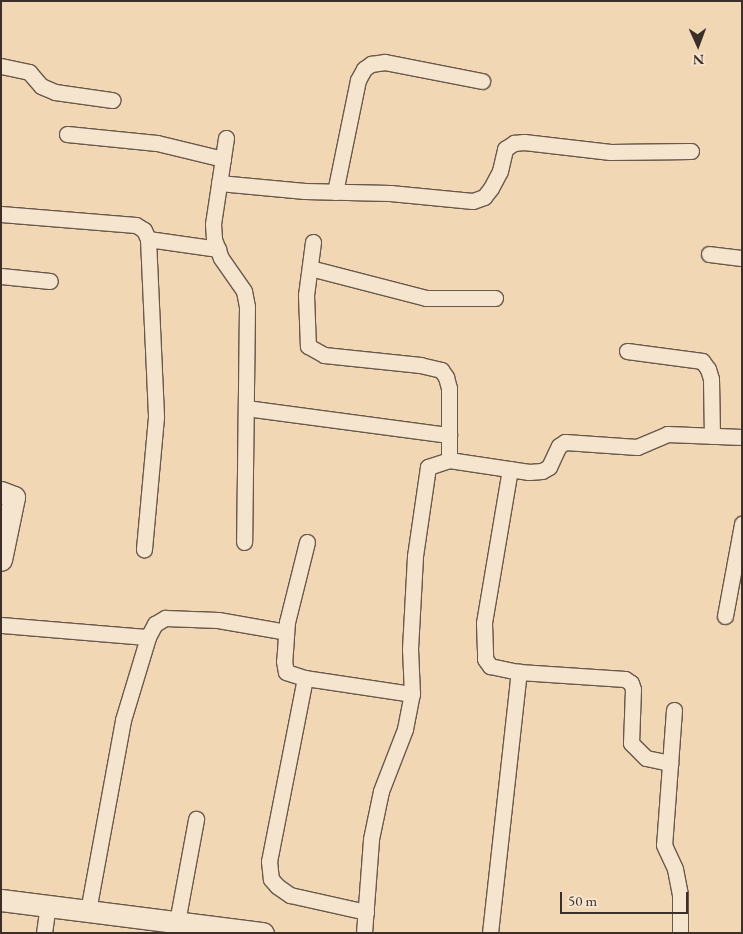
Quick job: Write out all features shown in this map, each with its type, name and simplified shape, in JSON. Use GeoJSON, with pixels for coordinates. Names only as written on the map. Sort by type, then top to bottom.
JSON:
{"type":"FeatureCollection","features":[{"type":"Feature","properties":{"kind":"street"},"geometry":{"type":"LineString","coordinates":[[336,192],[358,80],[364,69],[371,64],[385,62],[482,81]]}},
{"type":"Feature","properties":{"kind":"street"},"geometry":{"type":"LineString","coordinates":[[1,66],[28,72],[35,76],[41,86],[55,92],[112,100]]}},
{"type":"Feature","properties":{"kind":"street"},"geometry":{"type":"LineString","coordinates":[[67,134],[157,143],[223,159]]}},
{"type":"Feature","properties":{"kind":"street"},"geometry":{"type":"LineString","coordinates":[[226,138],[213,224],[214,239],[221,258],[244,291],[247,307],[244,542]]}},
{"type":"Feature","properties":{"kind":"street"},"geometry":{"type":"LineString","coordinates":[[219,183],[336,192],[390,193],[473,202],[484,197],[491,188],[500,171],[505,149],[514,142],[610,152],[690,151]]}},
{"type":"Feature","properties":{"kind":"street"},"geometry":{"type":"LineString","coordinates":[[1,214],[136,224],[144,230],[148,239],[156,417],[144,549]]}},
{"type":"Feature","properties":{"kind":"street"},"geometry":{"type":"LineString","coordinates":[[148,239],[218,249]]}},
{"type":"Feature","properties":{"kind":"street"},"geometry":{"type":"LineString","coordinates":[[313,242],[306,295],[308,346],[324,355],[420,365],[441,370],[446,377],[449,388],[449,460]]}},
{"type":"Feature","properties":{"kind":"street"},"geometry":{"type":"LineString","coordinates":[[708,254],[742,258]]}},
{"type":"Feature","properties":{"kind":"street"},"geometry":{"type":"LineString","coordinates":[[310,268],[426,298],[495,298]]}},
{"type":"Feature","properties":{"kind":"street"},"geometry":{"type":"LineString","coordinates":[[1,276],[50,281]]}},
{"type":"Feature","properties":{"kind":"street"},"geometry":{"type":"LineString","coordinates":[[627,351],[702,361],[708,369],[711,379],[712,436]]}},
{"type":"Feature","properties":{"kind":"street"},"geometry":{"type":"LineString","coordinates":[[246,408],[449,435]]}},
{"type":"Feature","properties":{"kind":"street"},"geometry":{"type":"LineString","coordinates":[[364,933],[372,839],[381,791],[405,729],[412,694],[410,649],[415,556],[425,475],[428,468],[449,460],[510,469],[542,471],[549,468],[559,446],[565,442],[637,447],[667,434],[742,437]]}},
{"type":"Feature","properties":{"kind":"street"},"geometry":{"type":"LineString","coordinates":[[510,469],[484,623],[486,659],[490,666],[519,672],[625,679],[631,683],[633,689],[631,743],[646,758],[670,763]]}},
{"type":"Feature","properties":{"kind":"street"},"geometry":{"type":"LineString","coordinates":[[1,492],[14,497],[1,560]]}},
{"type":"Feature","properties":{"kind":"street"},"geometry":{"type":"LineString","coordinates":[[725,616],[742,524]]}},
{"type":"Feature","properties":{"kind":"street"},"geometry":{"type":"LineString","coordinates":[[307,542],[286,632],[284,661],[286,672],[305,678],[412,694]]}},
{"type":"Feature","properties":{"kind":"street"},"geometry":{"type":"LineString","coordinates":[[88,911],[123,720],[148,637],[155,624],[165,618],[218,620],[286,632]]}},
{"type":"Feature","properties":{"kind":"street"},"geometry":{"type":"LineString","coordinates":[[1,625],[148,637]]}},
{"type":"Feature","properties":{"kind":"street"},"geometry":{"type":"LineString","coordinates":[[490,933],[519,672]]}},
{"type":"Feature","properties":{"kind":"street"},"geometry":{"type":"LineString","coordinates":[[305,678],[269,861],[271,878],[277,886],[290,894],[366,912]]}},
{"type":"Feature","properties":{"kind":"street"},"geometry":{"type":"LineString","coordinates":[[674,710],[664,845],[675,869],[680,895],[680,933]]}},
{"type":"Feature","properties":{"kind":"street"},"geometry":{"type":"LineString","coordinates":[[177,922],[196,819]]}},
{"type":"Feature","properties":{"kind":"street"},"geometry":{"type":"LineString","coordinates":[[1,900],[263,933]]}},
{"type":"Feature","properties":{"kind":"street"},"geometry":{"type":"LineString","coordinates":[[44,933],[48,906]]}}]}
